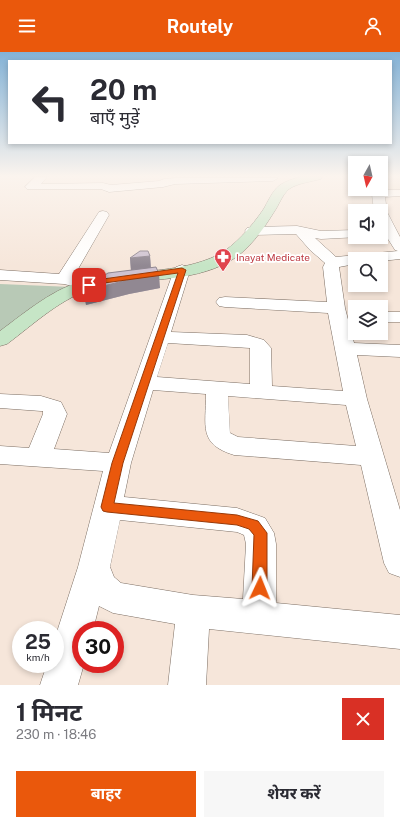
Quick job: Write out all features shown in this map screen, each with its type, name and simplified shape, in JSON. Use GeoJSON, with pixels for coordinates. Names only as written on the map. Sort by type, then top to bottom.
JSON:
{"type":"FeatureCollection","features":[{"type":"Feature","properties":{"kind":"main road"},"geometry":{"type":"LineString","coordinates":[[0,340],[59,298],[89,285],[110,280],[182,270],[223,259],[230,255],[267,214],[269,207]]}},
{"type":"Feature","properties":{"kind":"street"},"geometry":{"type":"LineString","coordinates":[[383,207],[390,233],[400,247]]}},
{"type":"Feature","properties":{"kind":"street"},"geometry":{"type":"LineString","coordinates":[[64,280],[103,215]]}},
{"type":"Feature","properties":{"kind":"street"},"geometry":{"type":"LineString","coordinates":[[252,231],[291,229],[321,235],[348,234]]}},
{"type":"Feature","properties":{"kind":"street"},"geometry":{"type":"LineString","coordinates":[[301,231],[315,247],[333,262],[348,260]]}},
{"type":"Feature","properties":{"kind":"street"},"geometry":{"type":"LineString","coordinates":[[388,256],[400,255]]}},
{"type":"Feature","properties":{"kind":"street"},"geometry":{"type":"LineString","coordinates":[[333,262],[331,267],[343,313],[346,349],[356,399],[372,457],[396,528],[400,563]]}},
{"type":"Feature","properties":{"kind":"street"},"geometry":{"type":"LineString","coordinates":[[59,685],[94,567],[118,463],[182,270]]}},
{"type":"Feature","properties":{"kind":"street"},"geometry":{"type":"LineString","coordinates":[[0,274],[64,280],[89,285]]}},
{"type":"Feature","properties":{"kind":"street"},"geometry":{"type":"LineString","coordinates":[[225,302],[343,313]]}},
{"type":"Feature","properties":{"kind":"street"},"geometry":{"type":"LineString","coordinates":[[388,317],[400,317]]}},
{"type":"Feature","properties":{"kind":"street"},"geometry":{"type":"LineString","coordinates":[[159,336],[247,341],[257,344],[261,348],[261,391]]}},
{"type":"Feature","properties":{"kind":"street"},"geometry":{"type":"LineString","coordinates":[[346,349],[400,351]]}},
{"type":"Feature","properties":{"kind":"street"},"geometry":{"type":"LineString","coordinates":[[144,383],[356,399]]}},
{"type":"Feature","properties":{"kind":"street"},"geometry":{"type":"LineString","coordinates":[[217,388],[218,434],[223,441],[234,446],[372,457]]}},
{"type":"Feature","properties":{"kind":"street"},"geometry":{"type":"LineString","coordinates":[[0,401],[51,406],[55,410],[55,414],[38,458]]}},
{"type":"Feature","properties":{"kind":"street"},"geometry":{"type":"LineString","coordinates":[[0,455],[118,463]]}},
{"type":"Feature","properties":{"kind":"street"},"geometry":{"type":"LineString","coordinates":[[107,507],[237,520],[253,525],[260,533],[261,538],[259,618]]}},
{"type":"Feature","properties":{"kind":"street"},"geometry":{"type":"LineString","coordinates":[[94,567],[101,587],[113,598],[193,611],[400,632]]}},
{"type":"Feature","properties":{"kind":"street"},"geometry":{"type":"LineString","coordinates":[[187,685],[193,611]]}},
{"type":"Feature","properties":{"kind":"green space"},"geometry":{"type":"Polygon","coordinates":[[[0,284],[72,287],[0,336],[0,284]]]}},
{"type":"Feature","properties":{"kind":"building"},"geometry":{"type":"Polygon","coordinates":[[[140,251],[148,251],[150,256],[130,258],[140,251]]]}},
{"type":"Feature","properties":{"kind":"building"},"geometry":{"type":"Polygon","coordinates":[[[156,267],[159,274],[127,280],[84,291],[83,289],[108,273],[156,267]]]}},
{"type":"Feature","properties":{"kind":"place","name":"Inayat Medicate"},"geometry":{"type":"Point","coordinates":[223,272]}},
{"type":"Feature","properties":{"kind":"route"},"geometry":{"type":"LineString","coordinates":[[89,285],[103,281],[182,270],[118,463],[107,507],[237,520],[253,525],[260,533],[260,588]]}}]}
